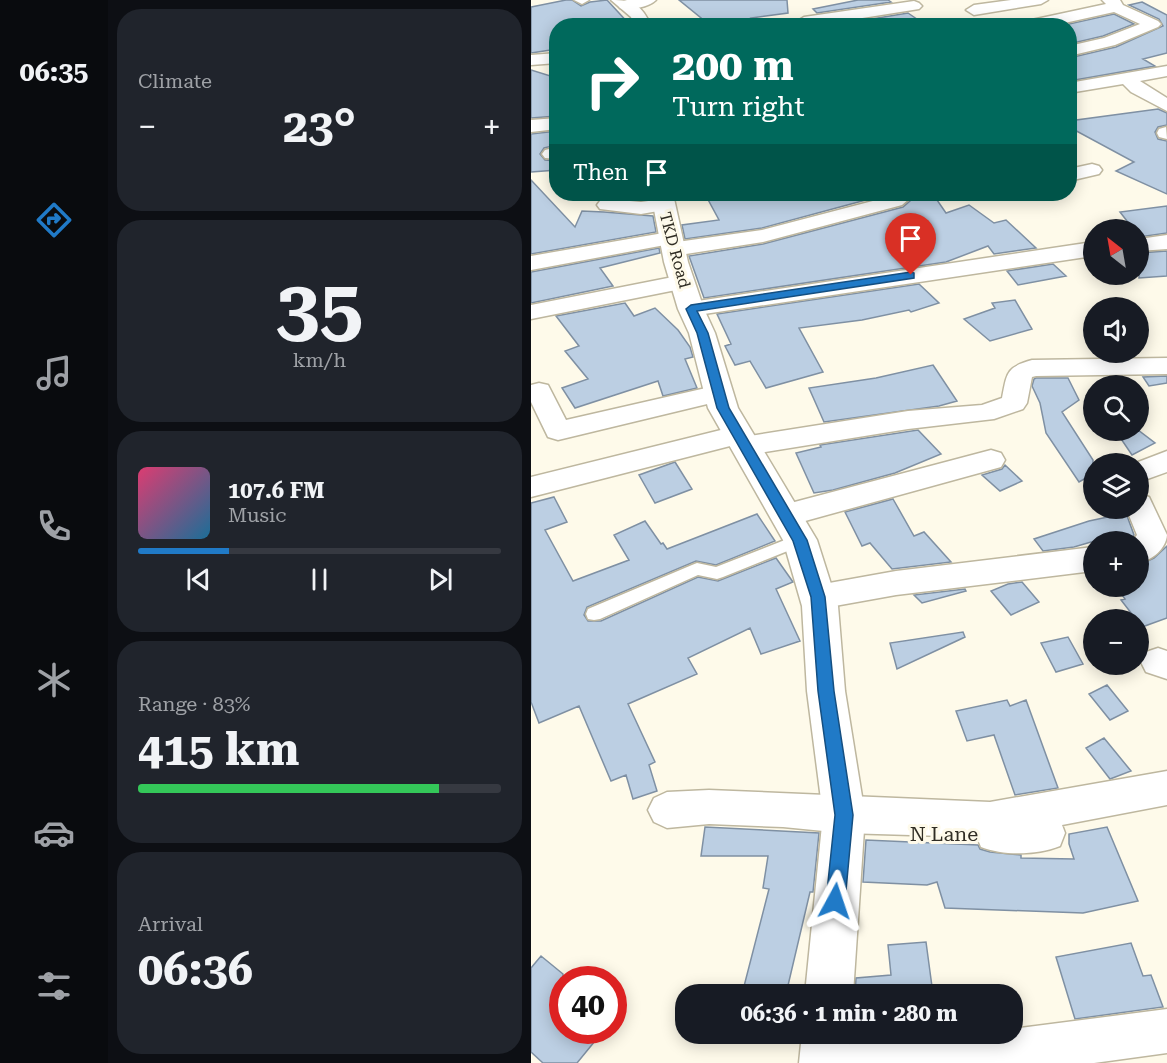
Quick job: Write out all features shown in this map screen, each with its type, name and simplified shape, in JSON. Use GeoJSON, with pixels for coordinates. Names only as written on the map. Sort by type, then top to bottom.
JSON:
{"type":"FeatureCollection","features":[{"type":"Feature","properties":{"kind":"street"},"geometry":{"type":"LineString","coordinates":[[622,2],[649,0]]}},
{"type":"Feature","properties":{"kind":"street"},"geometry":{"type":"LineString","coordinates":[[974,10],[1041,0]]}},
{"type":"Feature","properties":{"kind":"street"},"geometry":{"type":"LineString","coordinates":[[622,2],[639,18]]}},
{"type":"Feature","properties":{"kind":"street"},"geometry":{"type":"LineString","coordinates":[[1057,18],[1112,3],[1153,24],[1109,42],[1077,49]]}},
{"type":"Feature","properties":{"kind":"street"},"geometry":{"type":"LineString","coordinates":[[812,18],[822,4]]}},
{"type":"Feature","properties":{"kind":"street"},"geometry":{"type":"LineString","coordinates":[[837,18],[914,6]]}},
{"type":"Feature","properties":{"kind":"street"},"geometry":{"type":"LineString","coordinates":[[1109,42],[1167,71]]}},
{"type":"Feature","properties":{"kind":"street"},"geometry":{"type":"LineString","coordinates":[[531,60],[549,59]]}},
{"type":"Feature","properties":{"kind":"street"},"geometry":{"type":"LineString","coordinates":[[1077,87],[1167,71]]}},
{"type":"Feature","properties":{"kind":"street"},"geometry":{"type":"LineString","coordinates":[[1127,78],[1137,88],[1167,106]]}},
{"type":"Feature","properties":{"kind":"street"},"geometry":{"type":"LineString","coordinates":[[531,126],[549,124]]}},
{"type":"Feature","properties":{"kind":"street"},"geometry":{"type":"LineString","coordinates":[[1077,173],[1092,170]]}},
{"type":"Feature","properties":{"kind":"street"},"geometry":{"type":"LineString","coordinates":[[607,205],[641,208],[667,221],[763,236],[895,201]]}},
{"type":"Feature","properties":{"kind":"street"},"geometry":{"type":"LineString","coordinates":[[531,263],[667,221]]}},
{"type":"Feature","properties":{"kind":"street","name":"TKD Road"},"geometry":{"type":"LineString","coordinates":[[667,221],[687,295],[702,333],[723,408],[793,528],[818,597],[826,691],[843,825],[830,984]]}},
{"type":"Feature","properties":{"kind":"street"},"geometry":{"type":"LineString","coordinates":[[1149,244],[1167,242]]}},
{"type":"Feature","properties":{"kind":"street"},"geometry":{"type":"LineString","coordinates":[[531,312],[1083,250]]}},
{"type":"Feature","properties":{"kind":"street"},"geometry":{"type":"LineString","coordinates":[[531,488],[742,441],[908,420],[985,413],[1014,403],[1020,373],[1032,368],[1167,366]]}},
{"type":"Feature","properties":{"kind":"street"},"geometry":{"type":"LineString","coordinates":[[531,393],[539,391],[558,431],[719,393]]}},
{"type":"Feature","properties":{"kind":"street"},"geometry":{"type":"LineString","coordinates":[[793,528],[991,460]]}},
{"type":"Feature","properties":{"kind":"street"},"geometry":{"type":"LineString","coordinates":[[1149,468],[1167,461]]}},
{"type":"Feature","properties":{"kind":"street"},"geometry":{"type":"LineString","coordinates":[[1145,519],[1153,537],[1149,541]]}},
{"type":"Feature","properties":{"kind":"street"},"geometry":{"type":"LineString","coordinates":[[818,597],[918,580],[1083,560]]}},
{"type":"Feature","properties":{"kind":"street"},"geometry":{"type":"LineString","coordinates":[[667,810],[709,807],[772,808],[843,825],[990,820],[1167,788]]}},
{"type":"Feature","properties":{"kind":"street","name":"N Lane"},"geometry":{"type":"LineString","coordinates":[[843,825],[1046,833]]}},
{"type":"Feature","properties":{"kind":"street"},"geometry":{"type":"LineString","coordinates":[[859,1063],[965,1058],[1167,1031]]}},
{"type":"Feature","properties":{"kind":"street"},"geometry":{"type":"LineString","coordinates":[[824,1063],[825,1044]]}},
{"type":"Feature","properties":{"kind":"lane"},"geometry":{"type":"LineString","coordinates":[[594,614],[697,569],[717,573],[793,528]]}},
{"type":"Feature","properties":{"kind":"building"},"geometry":{"type":"Polygon","coordinates":[[[566,0],[572,0],[581,6],[590,2],[607,0],[624,18],[549,18],[549,50],[531,53],[531,7],[566,0]]]}},
{"type":"Feature","properties":{"kind":"building"},"geometry":{"type":"Polygon","coordinates":[[[679,0],[787,0],[788,13],[751,18],[701,18],[679,0]]]}},
{"type":"Feature","properties":{"kind":"building"},"geometry":{"type":"Polygon","coordinates":[[[858,0],[888,0],[891,2],[817,13],[813,9],[858,0]]]}},
{"type":"Feature","properties":{"kind":"building"},"geometry":{"type":"Polygon","coordinates":[[[1142,2],[1167,15],[1167,53],[1143,59],[1155,66],[1077,80],[1077,56],[1116,47],[1163,26],[1159,19],[1129,5],[1142,2]]]}},
{"type":"Feature","properties":{"kind":"building"},"geometry":{"type":"Polygon","coordinates":[[[908,13],[915,18],[878,18],[908,13]]]}},
{"type":"Feature","properties":{"kind":"building"},"geometry":{"type":"Polygon","coordinates":[[[1114,14],[1134,24],[1103,36],[1077,42],[1077,22],[1114,14]]]}},
{"type":"Feature","properties":{"kind":"building"},"geometry":{"type":"Polygon","coordinates":[[[531,70],[549,76],[549,117],[531,118],[531,70]]]}},
{"type":"Feature","properties":{"kind":"building"},"geometry":{"type":"Polygon","coordinates":[[[1158,109],[1167,113],[1167,125],[1158,127],[1155,132],[1158,139],[1167,141],[1167,194],[1116,171],[1134,162],[1077,131],[1077,120],[1158,109]]]}},
{"type":"Feature","properties":{"kind":"building"},"geometry":{"type":"Polygon","coordinates":[[[549,132],[549,147],[544,148],[540,154],[545,160],[549,160],[549,171],[531,172],[531,134],[549,132]]]}},
{"type":"Feature","properties":{"kind":"building"},"geometry":{"type":"Polygon","coordinates":[[[531,180],[575,227],[582,211],[653,216],[656,232],[531,254],[531,180]]]}},
{"type":"Feature","properties":{"kind":"building"},"geometry":{"type":"Polygon","coordinates":[[[709,201],[862,201],[762,228],[685,239],[682,225],[719,220],[709,201]]]}},
{"type":"Feature","properties":{"kind":"building"},"geometry":{"type":"Polygon","coordinates":[[[910,201],[938,201],[946,213],[969,205],[994,223],[1006,220],[1036,248],[994,254],[988,246],[946,262],[704,298],[689,256],[763,244],[903,207],[910,201]]]}},
{"type":"Feature","properties":{"kind":"building"},"geometry":{"type":"Polygon","coordinates":[[[1167,206],[1167,233],[1149,236],[1149,219],[1125,219],[1120,212],[1167,206]]]}},
{"type":"Feature","properties":{"kind":"building"},"geometry":{"type":"Polygon","coordinates":[[[659,248],[660,253],[600,268],[613,286],[531,303],[531,272],[659,248]]]}},
{"type":"Feature","properties":{"kind":"building"},"geometry":{"type":"Polygon","coordinates":[[[1167,251],[1167,276],[1149,277],[1149,252],[1167,251]]]}},
{"type":"Feature","properties":{"kind":"building"},"geometry":{"type":"Polygon","coordinates":[[[1053,264],[1066,276],[1018,285],[1007,271],[1053,264]]]}},
{"type":"Feature","properties":{"kind":"building"},"geometry":{"type":"Polygon","coordinates":[[[919,284],[939,303],[911,312],[909,310],[862,320],[799,328],[823,372],[766,388],[750,361],[735,365],[725,346],[731,344],[717,314],[919,284]]]}},
{"type":"Feature","properties":{"kind":"building"},"geometry":{"type":"Polygon","coordinates":[[[1015,300],[1032,329],[990,341],[964,319],[995,308],[992,303],[1015,300]]]}},
{"type":"Feature","properties":{"kind":"building"},"geometry":{"type":"Polygon","coordinates":[[[625,303],[634,316],[655,308],[678,330],[690,347],[693,357],[685,359],[697,388],[663,396],[658,381],[575,408],[562,388],[588,379],[565,351],[579,346],[556,316],[625,303]]]}},
{"type":"Feature","properties":{"kind":"building"},"geometry":{"type":"Polygon","coordinates":[[[933,365],[957,401],[939,406],[824,422],[809,388],[876,378],[933,365]]]}},
{"type":"Feature","properties":{"kind":"building"},"geometry":{"type":"Polygon","coordinates":[[[1167,376],[1167,383],[1149,386],[1149,377],[1167,376]]]}},
{"type":"Feature","properties":{"kind":"building"},"geometry":{"type":"Polygon","coordinates":[[[1036,378],[1068,378],[1079,400],[1062,412],[1088,453],[1083,453],[1083,480],[1079,482],[1046,433],[1040,403],[1032,386],[1036,378]]]}},
{"type":"Feature","properties":{"kind":"building"},"geometry":{"type":"Polygon","coordinates":[[[918,430],[941,454],[895,473],[833,490],[814,493],[796,453],[821,447],[820,445],[918,430]]]}},
{"type":"Feature","properties":{"kind":"building"},"geometry":{"type":"Polygon","coordinates":[[[1149,438],[1155,443],[1136,453],[1131,453],[1122,441],[1149,441],[1149,438]]]}},
{"type":"Feature","properties":{"kind":"building"},"geometry":{"type":"Polygon","coordinates":[[[675,462],[692,489],[655,503],[639,475],[675,462]]]}},
{"type":"Feature","properties":{"kind":"building"},"geometry":{"type":"Polygon","coordinates":[[[1005,465],[1022,481],[1000,491],[982,475],[1002,469],[1005,465]]]}},
{"type":"Feature","properties":{"kind":"building"},"geometry":{"type":"Polygon","coordinates":[[[554,497],[567,522],[545,530],[573,581],[629,560],[614,535],[645,521],[667,549],[757,514],[775,541],[716,565],[696,561],[587,607],[584,615],[588,621],[601,621],[698,577],[718,581],[776,558],[793,582],[776,589],[800,641],[761,654],[750,628],[688,658],[697,674],[628,704],[655,762],[649,765],[657,791],[633,799],[626,775],[611,781],[579,706],[539,723],[531,702],[531,503],[554,497]]]}},
{"type":"Feature","properties":{"kind":"building"},"geometry":{"type":"Polygon","coordinates":[[[893,499],[914,536],[924,532],[951,562],[892,569],[870,543],[862,546],[845,512],[893,499]]]}},
{"type":"Feature","properties":{"kind":"building"},"geometry":{"type":"Polygon","coordinates":[[[1128,519],[1133,531],[1083,531],[1083,544],[1043,551],[1034,539],[1089,521],[1128,519]]]}},
{"type":"Feature","properties":{"kind":"building"},"geometry":{"type":"Polygon","coordinates":[[[1167,546],[1167,618],[1149,624],[1149,609],[1128,609],[1121,600],[1125,599],[1124,597],[1149,597],[1149,560],[1167,546]]]}},
{"type":"Feature","properties":{"kind":"building"},"geometry":{"type":"Polygon","coordinates":[[[1022,582],[1039,602],[1011,615],[991,591],[1008,584],[1022,582]]]}},
{"type":"Feature","properties":{"kind":"building"},"geometry":{"type":"Polygon","coordinates":[[[965,589],[966,591],[922,603],[914,595],[965,589]]]}},
{"type":"Feature","properties":{"kind":"building"},"geometry":{"type":"Polygon","coordinates":[[[963,632],[965,637],[897,669],[890,643],[963,632]]]}},
{"type":"Feature","properties":{"kind":"building"},"geometry":{"type":"Polygon","coordinates":[[[1068,637],[1083,664],[1056,672],[1041,643],[1068,637]]]}},
{"type":"Feature","properties":{"kind":"building"},"geometry":{"type":"Polygon","coordinates":[[[1107,685],[1128,711],[1110,720],[1089,694],[1107,685]]]}},
{"type":"Feature","properties":{"kind":"building"},"geometry":{"type":"Polygon","coordinates":[[[1007,700],[1010,706],[1026,700],[1058,788],[1015,795],[994,735],[967,741],[956,711],[1007,700]]]}},
{"type":"Feature","properties":{"kind":"building"},"geometry":{"type":"Polygon","coordinates":[[[1104,738],[1131,771],[1110,779],[1086,748],[1104,738]]]}},
{"type":"Feature","properties":{"kind":"building"},"geometry":{"type":"Polygon","coordinates":[[[705,827],[819,833],[813,892],[810,892],[788,984],[745,984],[769,889],[763,888],[768,856],[701,856],[705,827]]]}},
{"type":"Feature","properties":{"kind":"building"},"geometry":{"type":"Polygon","coordinates":[[[1107,827],[1138,901],[1083,913],[945,908],[937,882],[927,885],[863,882],[866,840],[978,845],[980,849],[1021,855],[1021,858],[1074,859],[1069,844],[1069,834],[1107,827]]]}},
{"type":"Feature","properties":{"kind":"building"},"geometry":{"type":"Polygon","coordinates":[[[926,942],[932,984],[856,984],[856,978],[891,975],[888,945],[926,942]]]}},
{"type":"Feature","properties":{"kind":"building"},"geometry":{"type":"Polygon","coordinates":[[[1131,943],[1143,976],[1151,975],[1163,1007],[1075,1019],[1056,957],[1131,943]]]}},
{"type":"Feature","properties":{"kind":"building"},"geometry":{"type":"Polygon","coordinates":[[[541,956],[553,966],[549,966],[549,1044],[593,1044],[577,1063],[543,1063],[531,1052],[531,968],[541,956]]]}},
{"type":"Feature","properties":{"kind":"route"},"geometry":{"type":"LineString","coordinates":[[835,901],[844,815],[826,691],[818,597],[800,540],[723,408],[702,333],[691,309],[911,275]]}}]}
